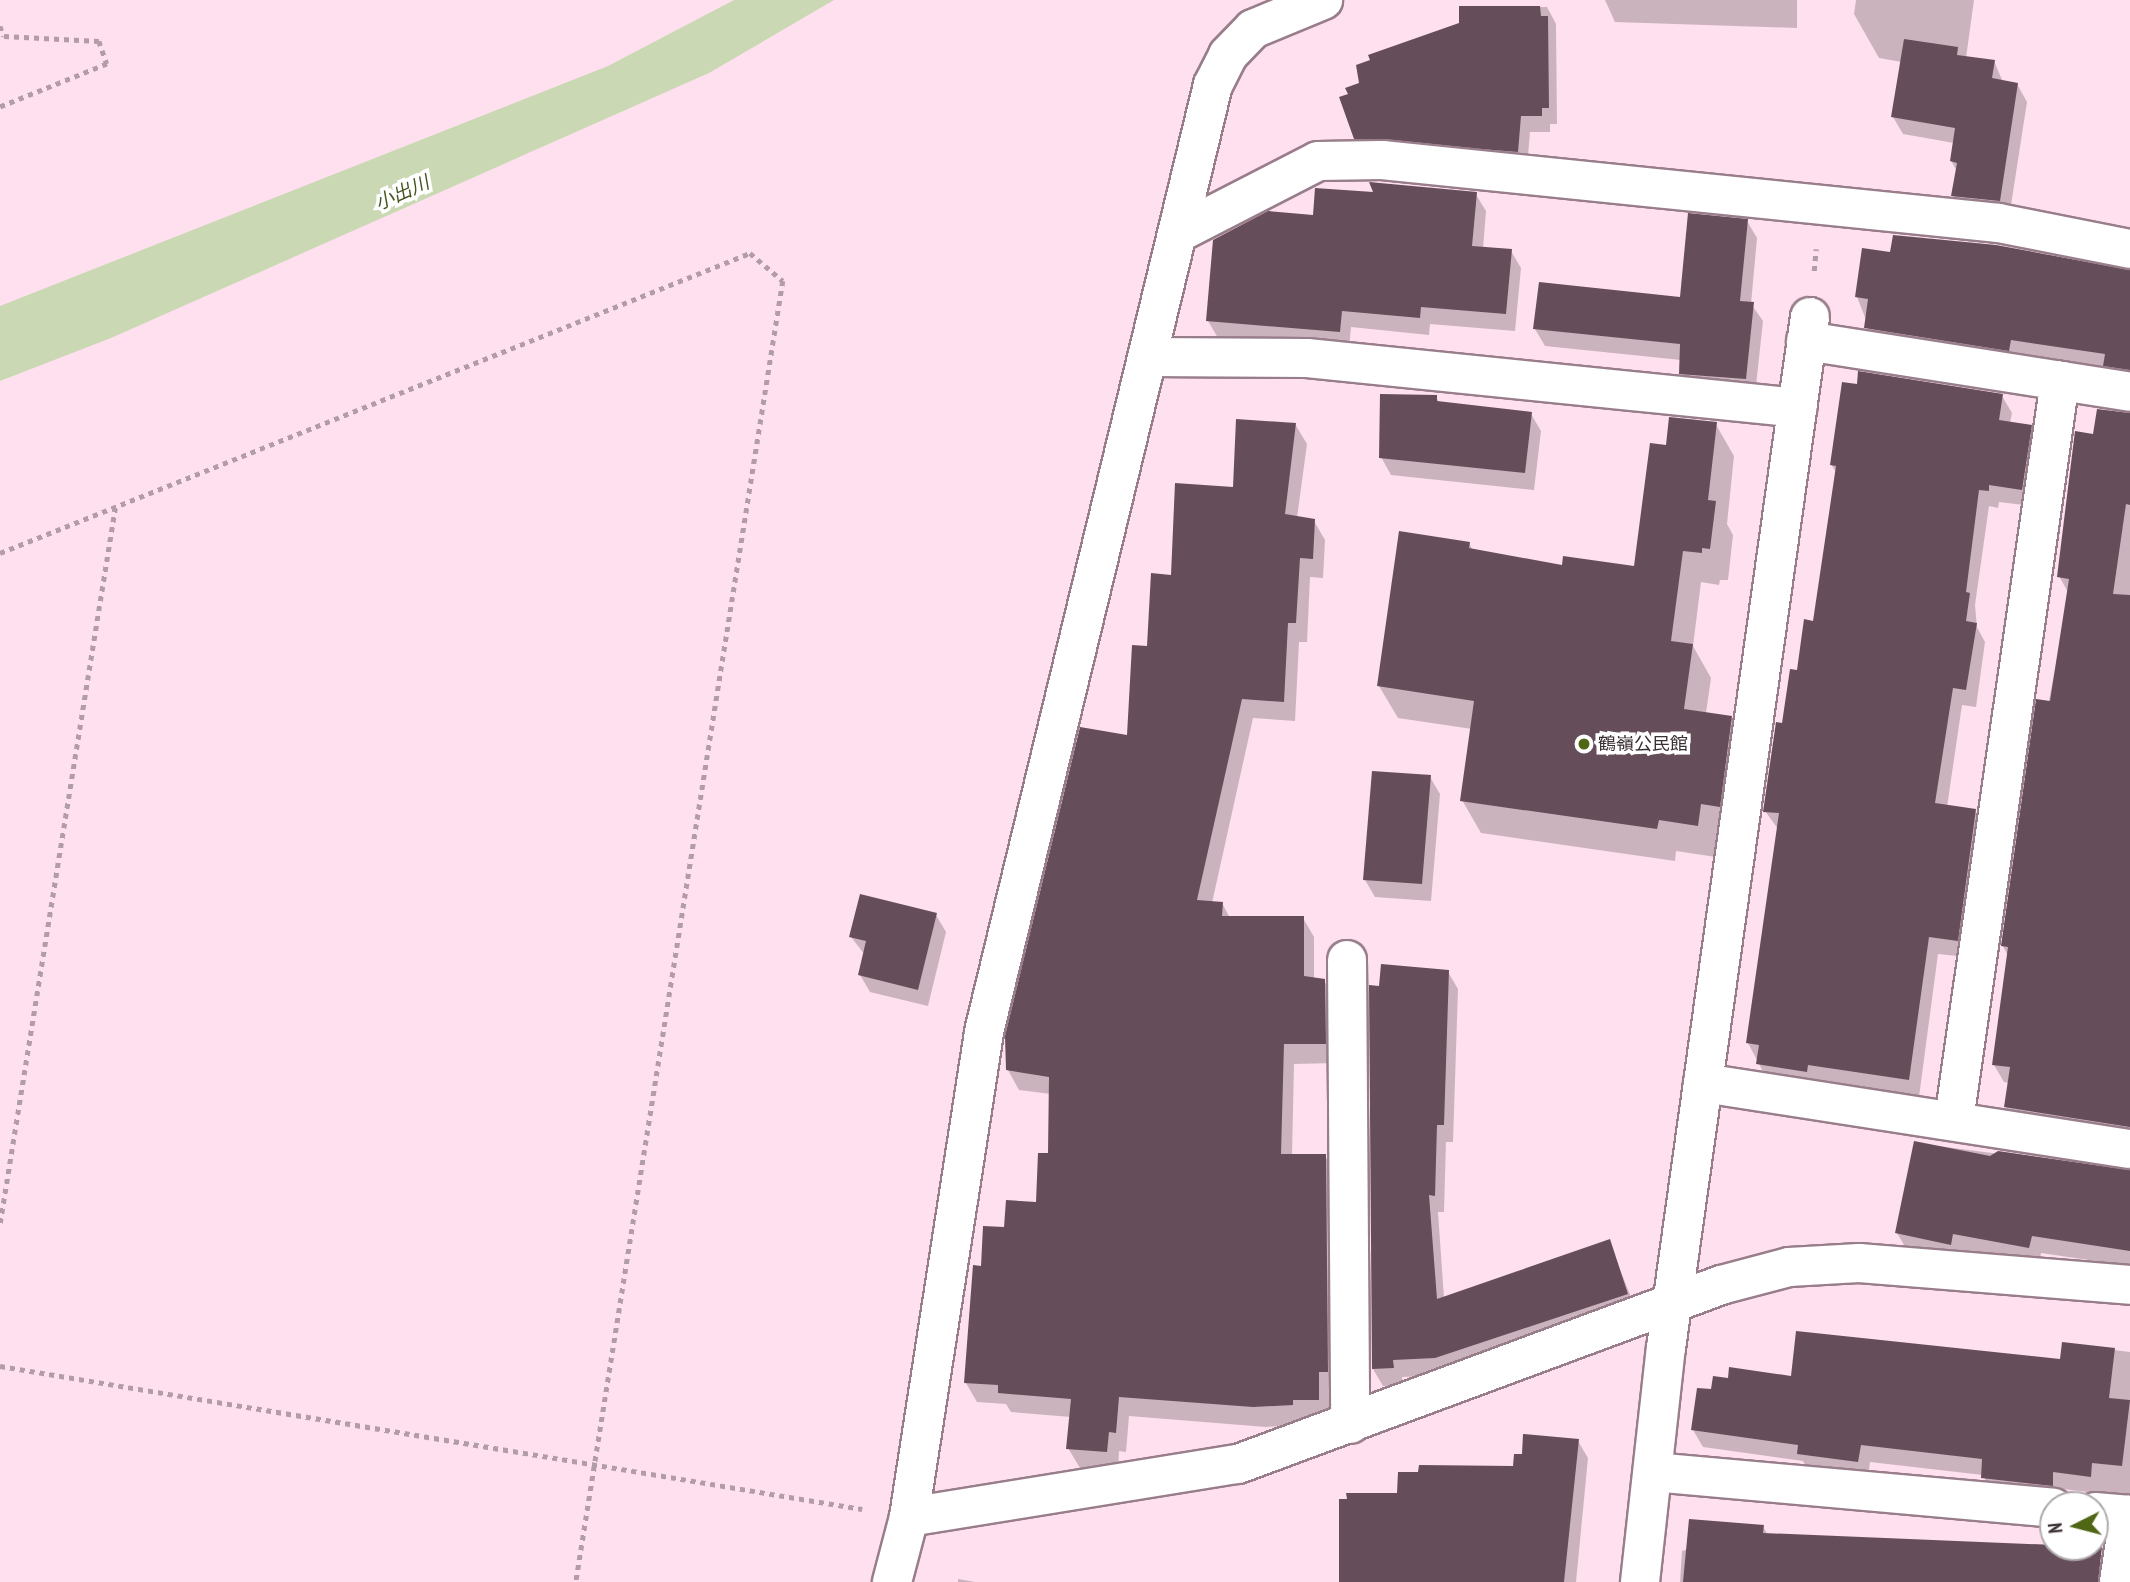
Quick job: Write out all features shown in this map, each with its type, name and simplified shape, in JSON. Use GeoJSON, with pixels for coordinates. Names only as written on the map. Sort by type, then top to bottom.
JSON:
{"type":"FeatureCollection","features":[{"type":"Feature","properties":{"kind":"street"},"geometry":{"type":"LineString","coordinates":[[892,1582],[909,1517],[984,1032],[1213,85],[1228,55],[1253,30],[1323,0]]}},
{"type":"Feature","properties":{"kind":"street"},"geometry":{"type":"LineString","coordinates":[[1178,233],[1318,161],[1382,160],[1999,223],[2130,249]]}},
{"type":"Feature","properties":{"kind":"street"},"geometry":{"type":"LineString","coordinates":[[1640,1582],[1703,1083],[1808,329],[2060,381],[2130,391]]}},
{"type":"Feature","properties":{"kind":"street"},"geometry":{"type":"LineString","coordinates":[[1148,357],[1307,358],[1797,408]]}},
{"type":"Feature","properties":{"kind":"street"},"geometry":{"type":"LineString","coordinates":[[1954,1120],[2060,381]]}},
{"type":"Feature","properties":{"kind":"street"},"geometry":{"type":"LineString","coordinates":[[1346,960],[1350,1424]]}},
{"type":"Feature","properties":{"kind":"street"},"geometry":{"type":"LineString","coordinates":[[1703,1083],[2130,1149]]}},
{"type":"Feature","properties":{"kind":"street"},"geometry":{"type":"LineString","coordinates":[[909,1517],[1238,1464],[1674,1305],[1721,1285],[1789,1267],[1859,1264],[2130,1285]]}},
{"type":"Feature","properties":{"kind":"street"},"geometry":{"type":"LineString","coordinates":[[1653,1472],[2039,1507]]}},
{"type":"Feature","properties":{"kind":"street"},"geometry":{"type":"LineString","coordinates":[[2118,1514],[2119,1582]]}},
{"type":"Feature","properties":{"kind":"path"},"geometry":{"type":"LineString","coordinates":[[0,26],[4,36],[100,41],[107,64],[0,107]]}},
{"type":"Feature","properties":{"kind":"path"},"geometry":{"type":"LineString","coordinates":[[1808,329],[1820,206]]}},
{"type":"Feature","properties":{"kind":"path"},"geometry":{"type":"LineString","coordinates":[[0,552],[750,254],[783,281],[576,1582]]}},
{"type":"Feature","properties":{"kind":"path"},"geometry":{"type":"LineString","coordinates":[[0,1223],[115,507]]}},
{"type":"Feature","properties":{"kind":"path"},"geometry":{"type":"LineString","coordinates":[[0,1366],[596,1462],[909,1517]]}},
{"type":"Feature","properties":{"kind":"water","name":"小出川"},"geometry":{"type":"Polygon","coordinates":[[[734,0],[834,0],[709,73],[111,338],[0,381],[0,306],[608,66],[734,0]]]}},
{"type":"Feature","properties":{"kind":"building"},"geometry":{"type":"Polygon","coordinates":[[[1459,6],[1540,6],[1541,16],[1548,16],[1549,108],[1542,108],[1542,116],[1521,116],[1518,152],[1354,139],[1339,97],[1348,94],[1345,88],[1359,83],[1356,65],[1370,60],[1368,55],[1459,23],[1459,6]]]}},
{"type":"Feature","properties":{"kind":"building"},"geometry":{"type":"Polygon","coordinates":[[[1904,39],[1958,47],[1957,55],[1995,60],[1992,78],[2018,83],[2000,201],[1951,196],[1957,163],[1950,161],[1955,128],[1891,117],[1904,39]]]}},
{"type":"Feature","properties":{"kind":"building"},"geometry":{"type":"Polygon","coordinates":[[[1369,182],[1477,192],[1472,246],[1512,249],[1506,314],[1421,307],[1420,318],[1342,311],[1340,332],[1206,321],[1213,240],[1268,211],[1313,215],[1315,188],[1373,192],[1369,182]]]}},
{"type":"Feature","properties":{"kind":"building"},"geometry":{"type":"Polygon","coordinates":[[[1688,213],[1748,219],[1740,301],[1754,302],[1746,379],[1679,374],[1680,344],[1533,329],[1539,282],[1680,297],[1688,213]]]}},
{"type":"Feature","properties":{"kind":"building"},"geometry":{"type":"Polygon","coordinates":[[[1893,235],[1996,245],[2130,270],[2130,370],[2103,366],[2105,354],[2011,340],[2009,351],[1864,328],[1868,299],[1855,297],[1862,248],[1890,252],[1893,235]]]}},
{"type":"Feature","properties":{"kind":"building"},"geometry":{"type":"Polygon","coordinates":[[[1858,371],[2003,394],[1999,420],[2032,425],[2022,490],[1989,485],[1989,491],[1979,490],[1966,592],[1970,593],[1966,621],[1977,623],[1966,690],[1953,688],[1935,803],[1976,809],[1958,941],[1929,937],[1909,1080],[1808,1065],[1807,1072],[1756,1064],[1759,1045],[1746,1043],[1779,813],[1763,812],[1776,722],[1782,723],[1790,669],[1797,670],[1804,619],[1813,621],[1836,466],[1830,465],[1842,382],[1857,384],[1858,371]]]}},
{"type":"Feature","properties":{"kind":"building"},"geometry":{"type":"Polygon","coordinates":[[[1380,394],[1437,395],[1437,401],[1532,412],[1525,473],[1379,458],[1380,394]]]}},
{"type":"Feature","properties":{"kind":"building"},"geometry":{"type":"Polygon","coordinates":[[[2097,409],[2130,413],[2130,505],[2126,504],[2113,594],[2130,595],[2130,1127],[2004,1107],[2010,1067],[1992,1065],[2008,947],[2001,946],[2036,699],[2050,701],[2069,579],[2057,577],[2075,431],[2093,434],[2097,409]]]}},
{"type":"Feature","properties":{"kind":"building"},"geometry":{"type":"Polygon","coordinates":[[[1669,417],[1717,422],[1708,500],[1716,501],[1710,549],[1702,548],[1702,553],[1683,551],[1671,641],[1693,644],[1684,709],[1732,716],[1720,807],[1701,804],[1698,826],[1659,820],[1657,829],[1460,801],[1474,701],[1377,686],[1399,531],[1470,542],[1469,548],[1562,565],[1563,556],[1634,566],[1650,443],[1666,445],[1669,417]]]}},
{"type":"Feature","properties":{"kind":"building"},"geometry":{"type":"Polygon","coordinates":[[[1236,419],[1296,423],[1285,514],[1315,519],[1313,559],[1300,558],[1296,623],[1288,623],[1284,702],[1242,699],[1197,900],[1223,902],[1222,916],[1304,916],[1304,976],[1325,979],[1326,1044],[1284,1044],[1281,1154],[1326,1154],[1328,1372],[1319,1372],[1319,1400],[1293,1400],[1293,1405],[1253,1407],[1119,1397],[1116,1433],[1109,1432],[1107,1452],[1066,1449],[1071,1399],[998,1393],[998,1385],[964,1383],[973,1265],[981,1266],[983,1226],[1004,1227],[1006,1200],[1036,1202],[1038,1153],[1048,1153],[1049,1077],[1006,1070],[1005,1036],[1080,727],[1127,735],[1132,645],[1147,646],[1151,573],[1171,575],[1175,483],[1233,487],[1236,419]]]}},
{"type":"Feature","properties":{"kind":"building"},"geometry":{"type":"Polygon","coordinates":[[[1372,771],[1431,775],[1422,884],[1363,880],[1372,771]]]}},
{"type":"Feature","properties":{"kind":"building"},"geometry":{"type":"Polygon","coordinates":[[[860,894],[937,913],[918,990],[858,975],[866,941],[849,937],[860,894]]]}},
{"type":"Feature","properties":{"kind":"building"},"geometry":{"type":"Polygon","coordinates":[[[1381,964],[1449,970],[1444,1125],[1437,1125],[1435,1196],[1429,1195],[1437,1299],[1610,1239],[1628,1294],[1435,1358],[1393,1360],[1394,1368],[1372,1369],[1369,985],[1379,986],[1381,964]]]}},
{"type":"Feature","properties":{"kind":"building"},"geometry":{"type":"Polygon","coordinates":[[[1914,1141],[1990,1156],[1998,1151],[2130,1170],[2130,1251],[2032,1236],[2029,1248],[1953,1234],[1951,1245],[1895,1233],[1914,1141]]]}},
{"type":"Feature","properties":{"kind":"building"},"geometry":{"type":"Polygon","coordinates":[[[1796,1331],[2060,1359],[2062,1342],[2115,1348],[2109,1398],[2130,1400],[2122,1466],[2092,1463],[2091,1477],[2053,1472],[2053,1486],[1981,1478],[1982,1459],[1861,1445],[1858,1462],[1797,1454],[1798,1445],[1691,1430],[1697,1388],[1711,1389],[1713,1376],[1728,1378],[1729,1367],[1791,1376],[1796,1331]]]}},
{"type":"Feature","properties":{"kind":"building"},"geometry":{"type":"Polygon","coordinates":[[[1523,1434],[1579,1439],[1564,1582],[1339,1582],[1339,1499],[1347,1499],[1346,1493],[1397,1493],[1398,1472],[1418,1472],[1419,1465],[1513,1466],[1514,1454],[1522,1454],[1523,1434]]]}},
{"type":"Feature","properties":{"kind":"building"},"geometry":{"type":"Polygon","coordinates":[[[1689,1519],[1764,1525],[1763,1533],[2039,1544],[2039,1561],[2100,1561],[2098,1582],[1683,1582],[1689,1519]]]}},
{"type":"Feature","properties":{"kind":"place","name":"鶴嶺公民館"},"geometry":{"type":"Point","coordinates":[1584,744]}}]}
